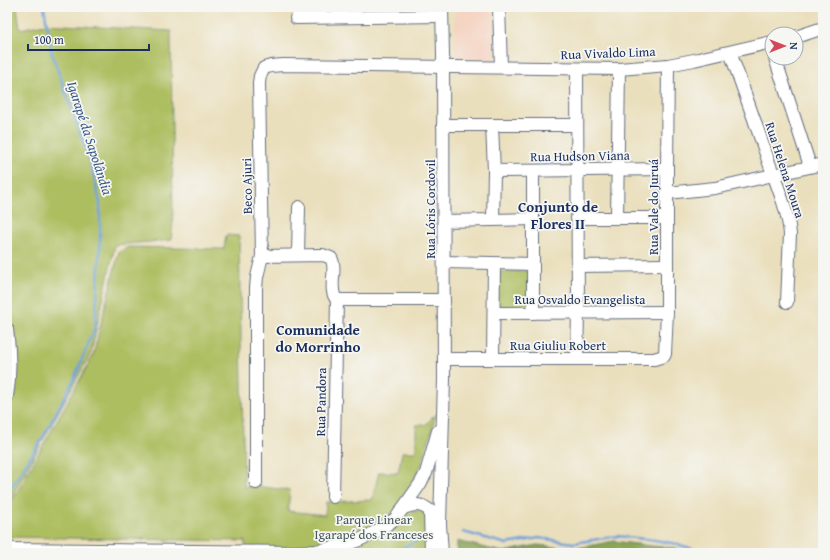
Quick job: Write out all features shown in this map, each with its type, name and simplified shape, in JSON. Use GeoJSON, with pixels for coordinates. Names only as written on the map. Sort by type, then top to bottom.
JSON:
{"type":"FeatureCollection","features":[{"type":"Feature","properties":{"kind":"street"},"geometry":{"type":"LineString","coordinates":[[499,7],[501,67]]}},
{"type":"Feature","properties":{"kind":"street"},"geometry":{"type":"LineString","coordinates":[[296,18],[442,12]]}},
{"type":"Feature","properties":{"kind":"street","name":"Rua Lóris Cordovil"},"geometry":{"type":"LineString","coordinates":[[442,12],[444,221],[443,411]]}},
{"type":"Feature","properties":{"kind":"street"},"geometry":{"type":"LineString","coordinates":[[804,34],[823,28]]}},
{"type":"Feature","properties":{"kind":"street","name":"Rua Vivaldo Lima"},"geometry":{"type":"LineString","coordinates":[[443,67],[576,69],[668,65],[764,45]]}},
{"type":"Feature","properties":{"kind":"street","name":"Rua Helena Moura"},"geometry":{"type":"LineString","coordinates":[[730,52],[774,175],[789,225],[790,234],[787,302]]}},
{"type":"Feature","properties":{"kind":"street","name":"Beco Ajuri"},"geometry":{"type":"LineString","coordinates":[[256,483],[256,288],[262,256],[260,76],[264,68],[283,65],[443,67]]}},
{"type":"Feature","properties":{"kind":"street","name":"Rua Vale do Juruá"},"geometry":{"type":"LineString","coordinates":[[665,348],[667,312],[666,218],[668,65]]}},
{"type":"Feature","properties":{"kind":"street"},"geometry":{"type":"LineString","coordinates":[[778,66],[810,166]]}},
{"type":"Feature","properties":{"kind":"street"},"geometry":{"type":"LineString","coordinates":[[617,218],[619,68]]}},
{"type":"Feature","properties":{"kind":"street"},"geometry":{"type":"LineString","coordinates":[[576,69],[577,359]]}},
{"type":"Feature","properties":{"kind":"street"},"geometry":{"type":"LineString","coordinates":[[443,125],[492,126],[576,124]]}},
{"type":"Feature","properties":{"kind":"street"},"geometry":{"type":"LineString","coordinates":[[492,126],[494,171],[493,220]]}},
{"type":"Feature","properties":{"kind":"street"},"geometry":{"type":"LineString","coordinates":[[667,193],[714,188],[823,164]]}},
{"type":"Feature","properties":{"kind":"street","name":"Rua Hudson Viana"},"geometry":{"type":"LineString","coordinates":[[494,171],[667,169]]}},
{"type":"Feature","properties":{"kind":"street"},"geometry":{"type":"LineString","coordinates":[[533,171],[534,313]]}},
{"type":"Feature","properties":{"kind":"street"},"geometry":{"type":"LineString","coordinates":[[298,255],[299,207]]}},
{"type":"Feature","properties":{"kind":"street"},"geometry":{"type":"LineString","coordinates":[[577,218],[666,218]]}},
{"type":"Feature","properties":{"kind":"street"},"geometry":{"type":"LineString","coordinates":[[444,221],[533,219]]}},
{"type":"Feature","properties":{"kind":"street","name":"Rua Pandora"},"geometry":{"type":"LineString","coordinates":[[262,256],[324,255],[331,258],[333,263],[333,294],[334,298],[337,300],[333,497]]}},
{"type":"Feature","properties":{"kind":"street"},"geometry":{"type":"LineString","coordinates":[[444,262],[533,264]]}},
{"type":"Feature","properties":{"kind":"street"},"geometry":{"type":"LineString","coordinates":[[493,359],[494,264]]}},
{"type":"Feature","properties":{"kind":"street"},"geometry":{"type":"LineString","coordinates":[[577,266],[666,265]]}},
{"type":"Feature","properties":{"kind":"street"},"geometry":{"type":"LineString","coordinates":[[337,300],[444,300]]}},
{"type":"Feature","properties":{"kind":"street","name":"Rua Osvaldo Evangelista"},"geometry":{"type":"LineString","coordinates":[[494,314],[667,312]]}},
{"type":"Feature","properties":{"kind":"street"},"geometry":{"type":"LineString","coordinates":[[7,396],[10,362],[8,336]]}},
{"type":"Feature","properties":{"kind":"street","name":"Rua Giuliu Robert"},"geometry":{"type":"LineString","coordinates":[[444,359],[654,359],[664,356],[665,348]]}},
{"type":"Feature","properties":{"kind":"street"},"geometry":{"type":"LineString","coordinates":[[7,549],[296,552],[316,551],[345,545],[359,540],[385,526],[396,518],[426,473],[443,411]]}},
{"type":"Feature","properties":{"kind":"street"},"geometry":{"type":"LineString","coordinates":[[436,552],[440,524],[443,411]]}},
{"type":"Feature","properties":{"kind":"street"},"geometry":{"type":"LineString","coordinates":[[403,508],[416,505],[422,506],[430,510],[440,524]]}},
{"type":"Feature","properties":{"kind":"street"},"geometry":{"type":"LineString","coordinates":[[430,510],[436,552]]}},
{"type":"Feature","properties":{"kind":"shaded area"},"geometry":{"type":"Polygon","coordinates":[[[455,7],[493,7],[495,59],[456,58],[455,7]]]}},
{"type":"Feature","properties":{"kind":"green space"},"geometry":{"type":"Polygon","coordinates":[[[7,7],[17,7],[20,29],[45,24],[171,31],[173,222],[171,240],[115,245],[91,353],[7,505],[7,7]]]}},
{"type":"Feature","properties":{"kind":"green space","name":"Parque Linear Igarapé dos Franceses"},"geometry":{"type":"Polygon","coordinates":[[[226,235],[239,236],[244,487],[290,490],[288,511],[325,515],[326,502],[372,500],[379,472],[398,473],[402,452],[416,452],[416,425],[425,425],[436,414],[422,464],[395,509],[410,513],[419,510],[426,516],[427,553],[245,553],[245,541],[7,537],[7,510],[93,356],[119,252],[128,247],[224,249],[226,235]]]}},
{"type":"Feature","properties":{"kind":"green space"},"geometry":{"type":"Polygon","coordinates":[[[531,271],[531,309],[496,310],[496,272],[531,271]]]}},
{"type":"Feature","properties":{"kind":"green space"},"geometry":{"type":"Polygon","coordinates":[[[457,541],[503,552],[537,545],[573,549],[614,541],[675,548],[688,553],[457,553],[457,541]]]}},
{"type":"Feature","properties":{"kind":"waterway","name":"Igarapé da Sapolândia"},"geometry":{"type":"LineString","coordinates":[[7,494],[43,437],[73,381],[95,327],[100,249],[100,202],[89,158],[52,54],[44,7]]}},
{"type":"Feature","properties":{"kind":"waterway"},"geometry":{"type":"LineString","coordinates":[[463,532],[507,544],[539,538],[574,543],[617,536],[677,544],[705,553]]}},
{"type":"Feature","properties":{"kind":"waterway"},"geometry":{"type":"LineString","coordinates":[[392,553],[426,536]]}},
{"type":"Feature","properties":{"kind":"district","name":"Conjunto de Flores II"},"geometry":{"type":"Point","coordinates":[558,214]}},
{"type":"Feature","properties":{"kind":"district","name":"Comunidade do Morrinho"},"geometry":{"type":"Point","coordinates":[318,338]}}]}
